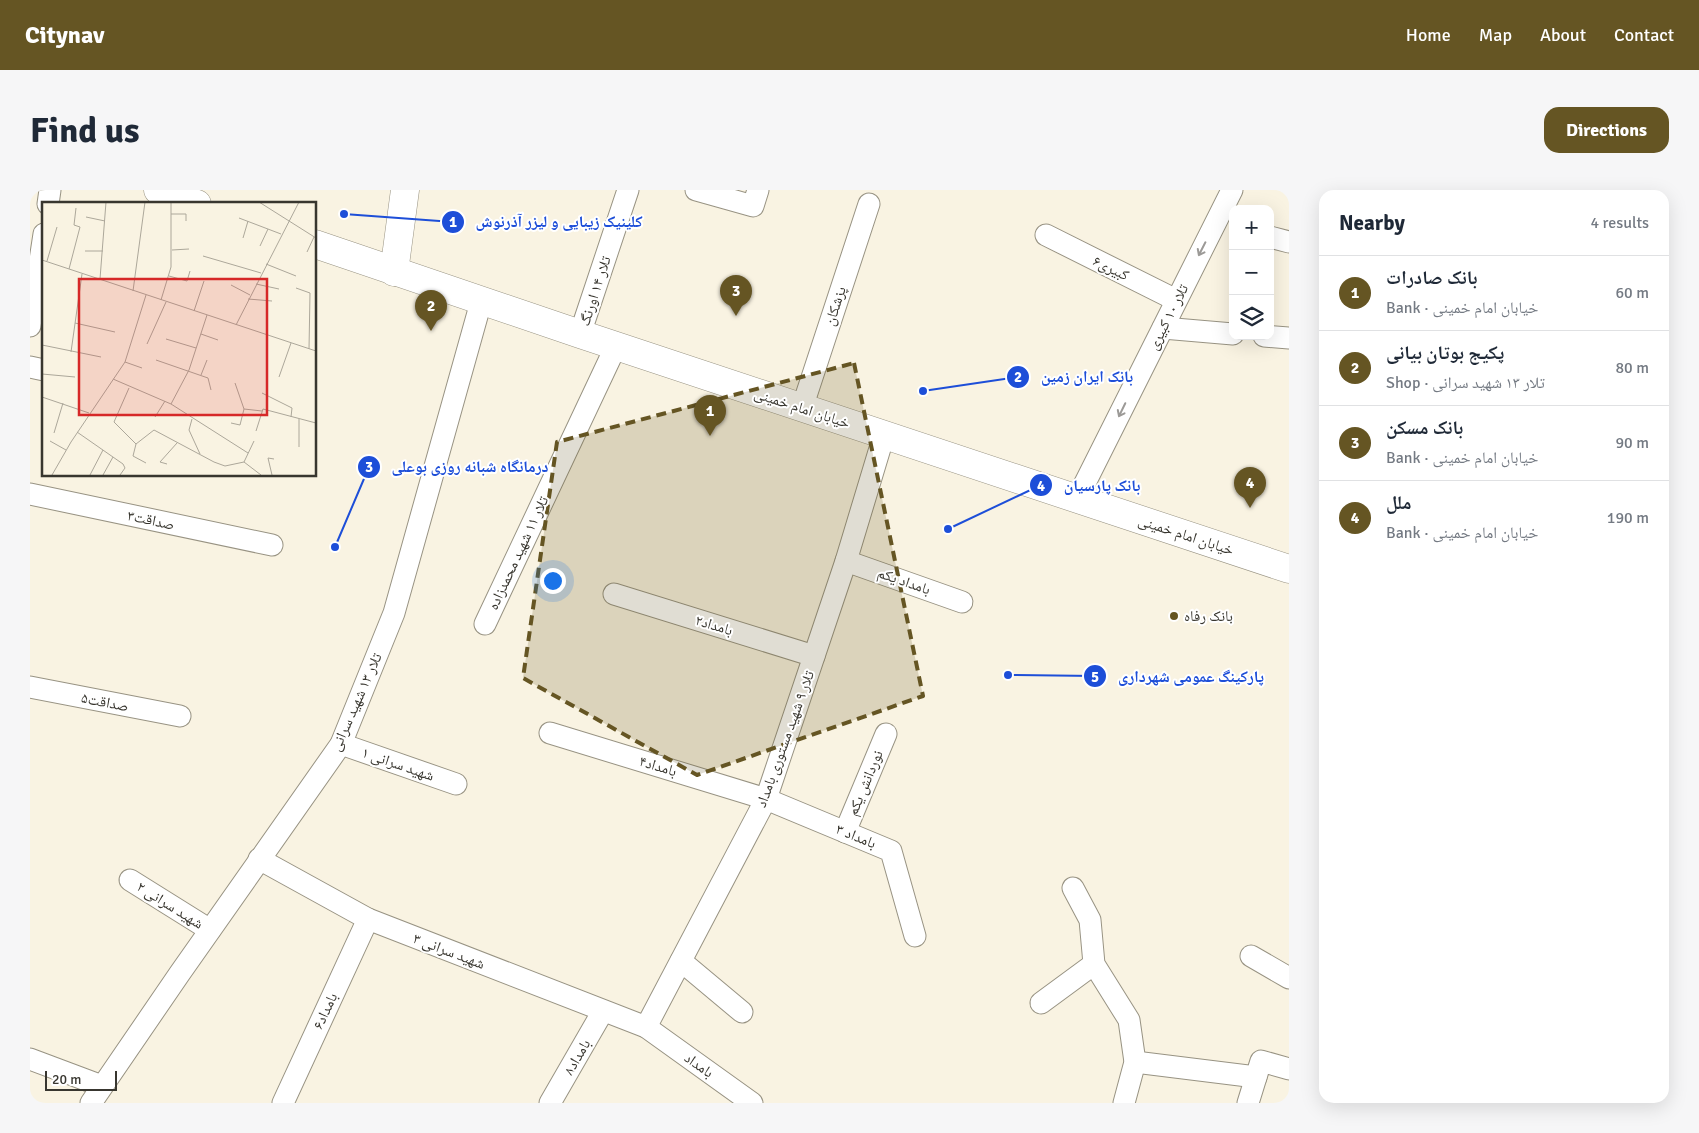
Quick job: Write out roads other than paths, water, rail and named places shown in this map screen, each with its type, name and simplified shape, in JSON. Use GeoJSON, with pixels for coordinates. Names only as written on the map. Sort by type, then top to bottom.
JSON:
{"type":"FeatureCollection","features":[{"type":"Feature","properties":{"kind":"main road"},"geometry":{"type":"LineString","coordinates":[[394,272],[405,190]]}},
{"type":"Feature","properties":{"kind":"main road","name":"خیابان امام خمینی"},"geometry":{"type":"LineString","coordinates":[[316,244],[481,302],[1289,569]]}},
{"type":"Feature","properties":{"kind":"street","name":"تلار ۱۴ اورنگ"},"geometry":{"type":"LineString","coordinates":[[580,334],[628,190]]}},
{"type":"Feature","properties":{"kind":"street"},"geometry":{"type":"LineString","coordinates":[[696,190],[753,206],[758,190]]}},
{"type":"Feature","properties":{"kind":"street","name":"تلار ۱۰ کبیری"},"geometry":{"type":"LineString","coordinates":[[1077,499],[1176,300],[1224,226],[1232,190]]}},
{"type":"Feature","properties":{"kind":"street","name":"پزشکان"},"geometry":{"type":"LineString","coordinates":[[802,408],[869,204]]}},
{"type":"Feature","properties":{"kind":"street","name":"کبیری۶"},"geometry":{"type":"LineString","coordinates":[[1046,236],[1176,300]]}},
{"type":"Feature","properties":{"kind":"street"},"geometry":{"type":"LineString","coordinates":[[1274,239],[1289,242]]}},
{"type":"Feature","properties":{"kind":"street"},"geometry":{"type":"LineString","coordinates":[[30,326],[42,247]]}},
{"type":"Feature","properties":{"kind":"street","name":"تلار ۱۳ شهید سرانی"},"geometry":{"type":"LineString","coordinates":[[97,1095],[259,859],[341,744],[394,613],[481,302]]}},
{"type":"Feature","properties":{"kind":"street"},"geometry":{"type":"LineString","coordinates":[[1162,328],[1229,334]]}},
{"type":"Feature","properties":{"kind":"street"},"geometry":{"type":"LineString","coordinates":[[1274,337],[1289,338]]}},
{"type":"Feature","properties":{"kind":"street","name":"تلار ۱۱ شهید محمدزاده"},"geometry":{"type":"LineString","coordinates":[[484,624],[616,346]]}},
{"type":"Feature","properties":{"kind":"street","name":"تلار ۹ شهید مستوری بامداد"},"geometry":{"type":"LineString","coordinates":[[646,1027],[766,799],[846,561],[884,435]]}},
{"type":"Feature","properties":{"kind":"street","name":"صداقت۳"},"geometry":{"type":"LineString","coordinates":[[30,494],[272,545]]}},
{"type":"Feature","properties":{"kind":"street","name":"بامداد یکم"},"geometry":{"type":"LineString","coordinates":[[846,561],[962,602]]}},
{"type":"Feature","properties":{"kind":"street","name":"بامداد۲"},"geometry":{"type":"LineString","coordinates":[[614,594],[814,656]]}},
{"type":"Feature","properties":{"kind":"street","name":"صداقت۵"},"geometry":{"type":"LineString","coordinates":[[30,687],[180,716]]}},
{"type":"Feature","properties":{"kind":"street","name":"بامداد۴"},"geometry":{"type":"LineString","coordinates":[[550,733],[766,799]]}},
{"type":"Feature","properties":{"kind":"street","name":"نوردانش یکم"},"geometry":{"type":"LineString","coordinates":[[845,832],[886,734]]}},
{"type":"Feature","properties":{"kind":"street","name":"شهید سرانی ۱"},"geometry":{"type":"LineString","coordinates":[[341,744],[456,784]]}},
{"type":"Feature","properties":{"kind":"street","name":"بامداد ۳"},"geometry":{"type":"LineString","coordinates":[[766,799],[891,851],[916,936]]}},
{"type":"Feature","properties":{"kind":"street","name":"شهید سرانی ۳"},"geometry":{"type":"LineString","coordinates":[[259,859],[368,919],[646,1027]]}},
{"type":"Feature","properties":{"kind":"street","name":"شهید سرانی ۲"},"geometry":{"type":"LineString","coordinates":[[130,880],[210,930]]}},
{"type":"Feature","properties":{"kind":"street"},"geometry":{"type":"LineString","coordinates":[[1073,888],[1090,920],[1094,964],[1129,1020],[1135,1062],[1124,1103]]}},
{"type":"Feature","properties":{"kind":"street","name":"بامداد۶"},"geometry":{"type":"LineString","coordinates":[[283,1103],[368,919]]}},
{"type":"Feature","properties":{"kind":"street"},"geometry":{"type":"LineString","coordinates":[[1251,956],[1289,978]]}},
{"type":"Feature","properties":{"kind":"street"},"geometry":{"type":"LineString","coordinates":[[681,961],[742,1012]]}},
{"type":"Feature","properties":{"kind":"street"},"geometry":{"type":"LineString","coordinates":[[1041,1003],[1094,964]]}},
{"type":"Feature","properties":{"kind":"street","name":"بامداد۸"},"geometry":{"type":"LineString","coordinates":[[550,1103],[604,1011]]}},
{"type":"Feature","properties":{"kind":"street","name":"بامداد"},"geometry":{"type":"LineString","coordinates":[[646,1027],[752,1103]]}},
{"type":"Feature","properties":{"kind":"street"},"geometry":{"type":"LineString","coordinates":[[30,1059],[97,1095]]}},
{"type":"Feature","properties":{"kind":"street"},"geometry":{"type":"LineString","coordinates":[[1248,1103],[1261,1061],[1289,1069]]}},
{"type":"Feature","properties":{"kind":"street"},"geometry":{"type":"LineString","coordinates":[[1135,1062],[1256,1077]]}},
{"type":"Feature","properties":{"kind":"place","name":"کلینیک زیبایی و لیزر آذرنوش"},"geometry":{"type":"Point","coordinates":[344,214]}},
{"type":"Feature","properties":{"kind":"place","name":"بانک مسکن"},"geometry":{"type":"Point","coordinates":[736,316]}},
{"type":"Feature","properties":{"kind":"place","name":"پکیج بوتان بیانی"},"geometry":{"type":"Point","coordinates":[431,331]}},
{"type":"Feature","properties":{"kind":"place","name":"بانک ایران زمین"},"geometry":{"type":"Point","coordinates":[923,391]}},
{"type":"Feature","properties":{"kind":"place","name":"بانک صادرات"},"geometry":{"type":"Point","coordinates":[710,436]}},
{"type":"Feature","properties":{"kind":"place","name":"ملل"},"geometry":{"type":"Point","coordinates":[1250,508]}},
{"type":"Feature","properties":{"kind":"place","name":"بانک پارسیان"},"geometry":{"type":"Point","coordinates":[948,529]}},
{"type":"Feature","properties":{"kind":"place","name":"درمانگاه شبانه روزی بوعلی"},"geometry":{"type":"Point","coordinates":[335,547]}},
{"type":"Feature","properties":{"kind":"place","name":"بانک رفاه"},"geometry":{"type":"Point","coordinates":[1174,616]}},
{"type":"Feature","properties":{"kind":"place","name":"پارکینگ عمومی شهرداری"},"geometry":{"type":"Point","coordinates":[1008,675]}}]}
